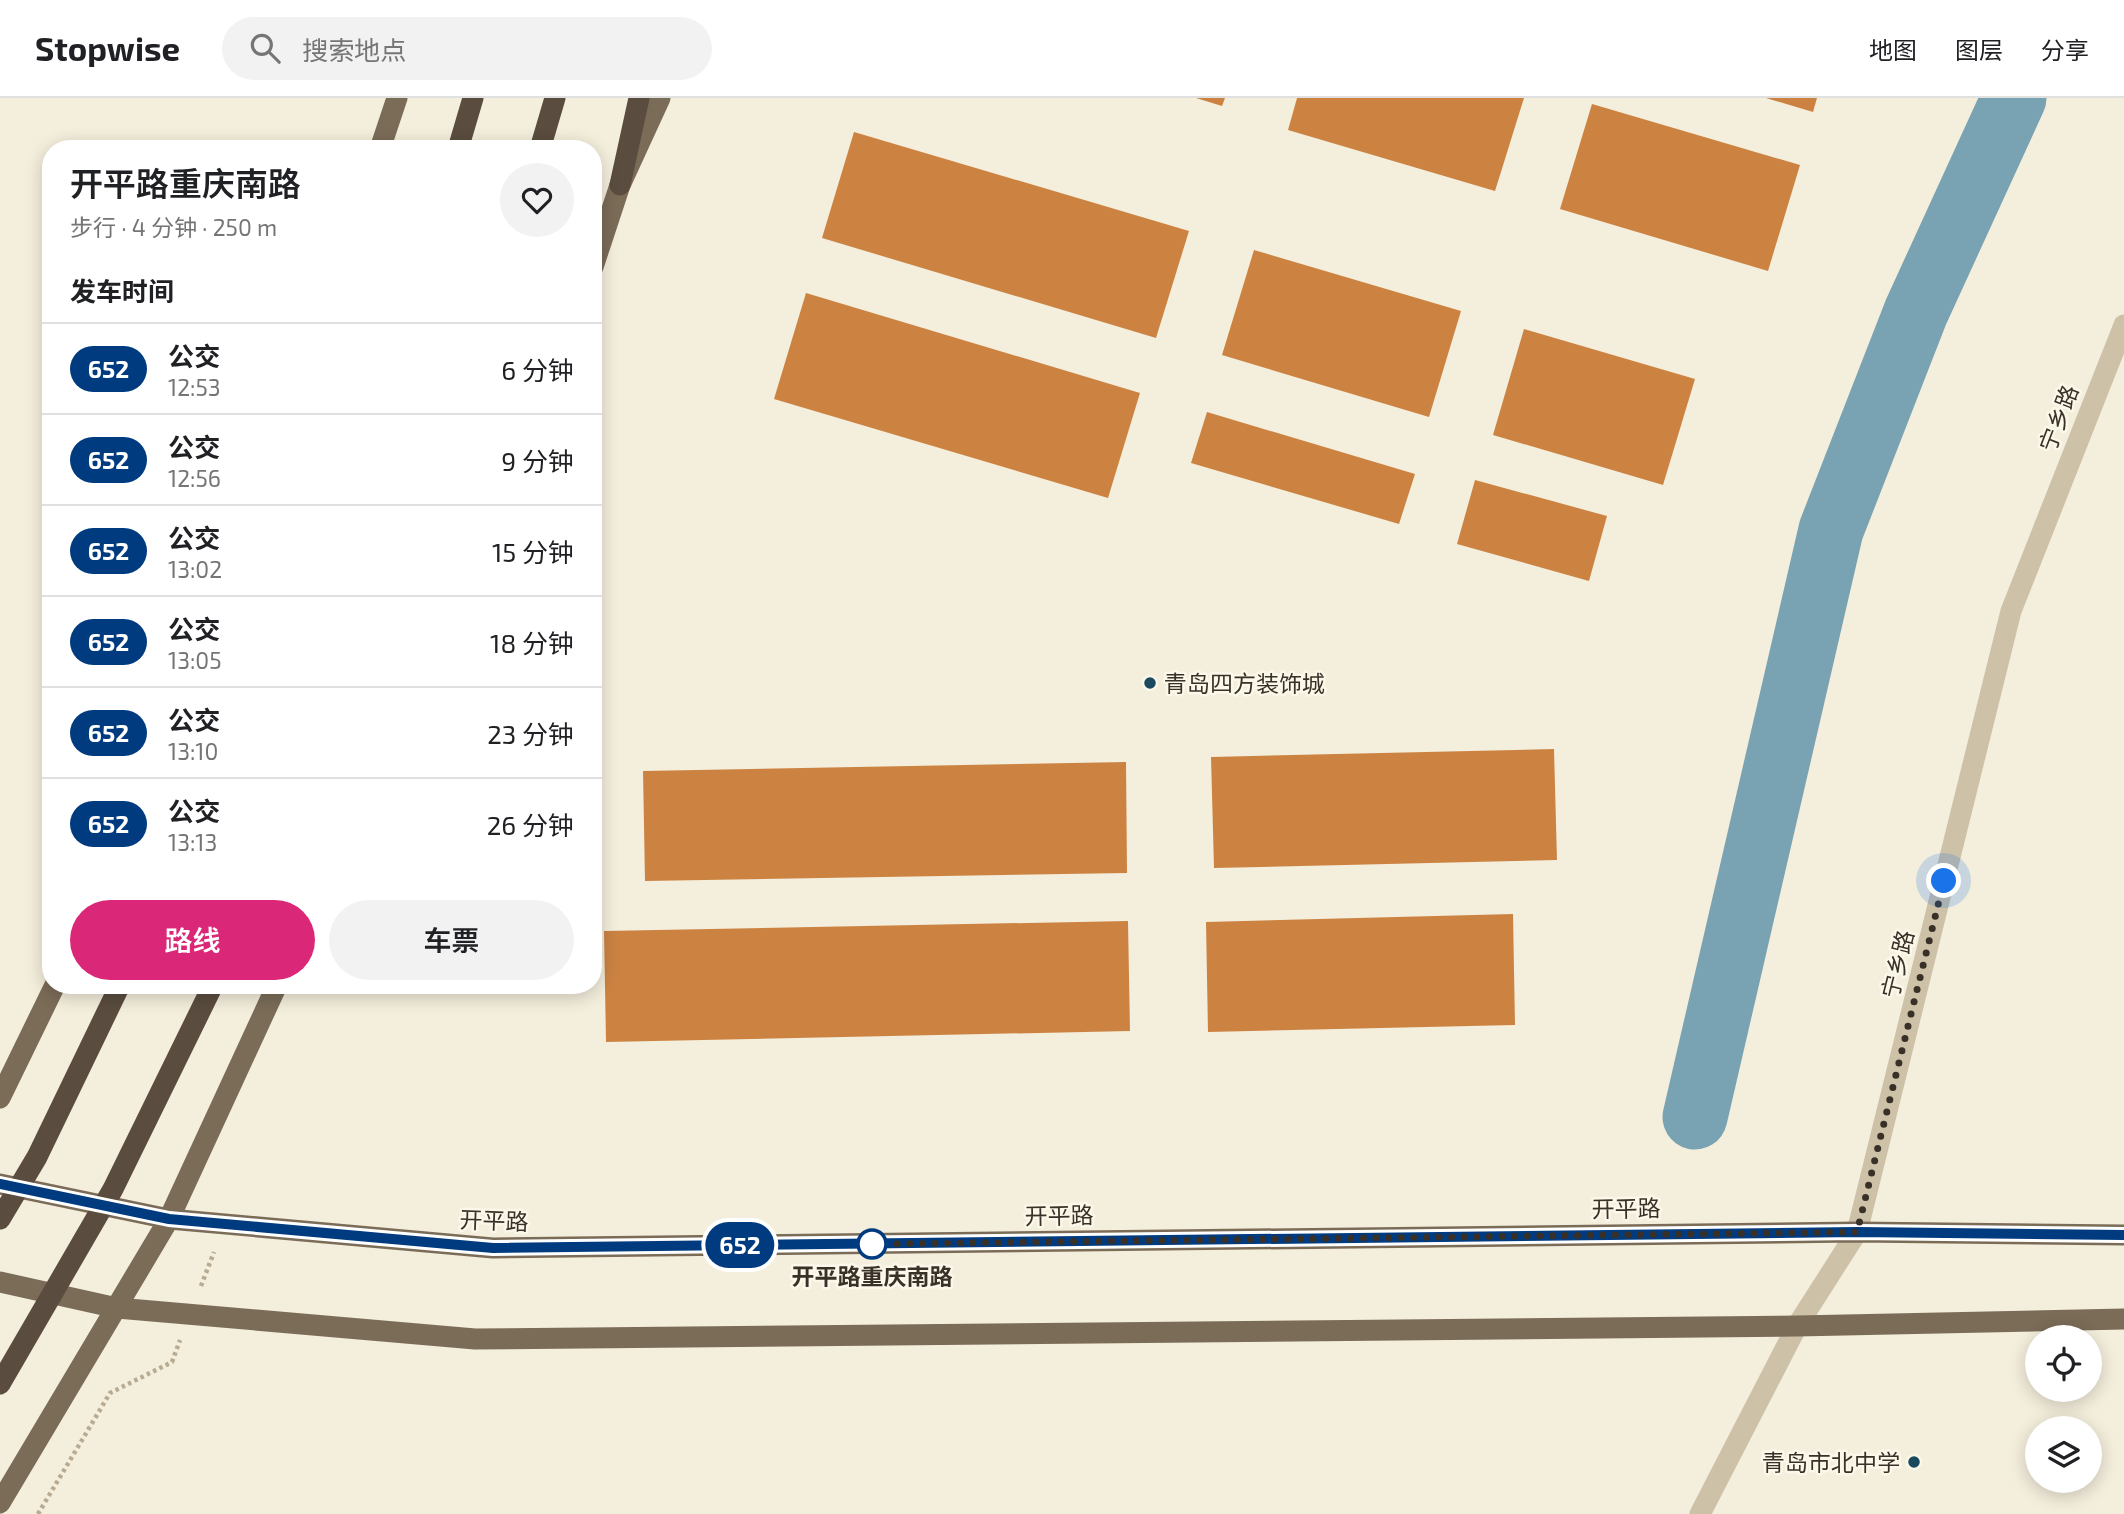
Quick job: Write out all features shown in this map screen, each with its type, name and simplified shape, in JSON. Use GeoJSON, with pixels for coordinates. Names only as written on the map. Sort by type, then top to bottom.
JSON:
{"type":"FeatureCollection","features":[{"type":"Feature","properties":{"kind":"highway"},"geometry":{"type":"LineString","coordinates":[[461,140],[473,98]]}},
{"type":"Feature","properties":{"kind":"highway"},"geometry":{"type":"LineString","coordinates":[[543,140],[555,98]]}},
{"type":"Feature","properties":{"kind":"highway"},"geometry":{"type":"LineString","coordinates":[[620,185],[639,98]]}},
{"type":"Feature","properties":{"kind":"highway"},"geometry":{"type":"LineString","coordinates":[[0,1219],[37,1157],[116,994]]}},
{"type":"Feature","properties":{"kind":"highway"},"geometry":{"type":"LineString","coordinates":[[0,1384],[113,1189],[209,994]]}},
{"type":"Feature","properties":{"kind":"main road"},"geometry":{"type":"LineString","coordinates":[[383,140],[397,98]]}},
{"type":"Feature","properties":{"kind":"main road"},"geometry":{"type":"LineString","coordinates":[[602,240],[620,185],[660,98]]}},
{"type":"Feature","properties":{"kind":"main road"},"geometry":{"type":"LineString","coordinates":[[0,1098],[51,994]]}},
{"type":"Feature","properties":{"kind":"main road"},"geometry":{"type":"LineString","coordinates":[[0,1503],[169,1219],[272,994]]}},
{"type":"Feature","properties":{"kind":"main road","name":"开平路"},"geometry":{"type":"LineString","coordinates":[[0,1184],[169,1219],[493,1248],[1857,1232],[2124,1235]]}},
{"type":"Feature","properties":{"kind":"main road"},"geometry":{"type":"LineString","coordinates":[[0,1282],[117,1308],[475,1339],[1797,1326],[2124,1319]]}},
{"type":"Feature","properties":{"kind":"street","name":"宁乡路"},"geometry":{"type":"LineString","coordinates":[[1705,1509],[1797,1326],[1857,1232],[2011,611],[2124,325]]}},
{"type":"Feature","properties":{"kind":"path"},"geometry":{"type":"LineString","coordinates":[[38,1514],[110,1393],[172,1362],[225,1224]]}},
{"type":"Feature","properties":{"kind":"building"},"geometry":{"type":"Polygon","coordinates":[[[1196,98],[1225,98],[1222,106],[1196,98]]]}},
{"type":"Feature","properties":{"kind":"building"},"geometry":{"type":"Polygon","coordinates":[[[1297,98],[1524,98],[1495,191],[1288,130],[1297,98]]]}},
{"type":"Feature","properties":{"kind":"building"},"geometry":{"type":"Polygon","coordinates":[[[1766,98],[1817,98],[1813,112],[1766,98]]]}},
{"type":"Feature","properties":{"kind":"building"},"geometry":{"type":"Polygon","coordinates":[[[1592,104],[1800,165],[1768,271],[1560,209],[1592,104]]]}},
{"type":"Feature","properties":{"kind":"building"},"geometry":{"type":"Polygon","coordinates":[[[854,132],[1189,231],[1156,338],[822,238],[854,132]]]}},
{"type":"Feature","properties":{"kind":"building"},"geometry":{"type":"Polygon","coordinates":[[[1254,250],[1461,311],[1429,417],[1222,355],[1254,250]]]}},
{"type":"Feature","properties":{"kind":"building"},"geometry":{"type":"Polygon","coordinates":[[[806,293],[1140,393],[1108,498],[774,399],[806,293]]]}},
{"type":"Feature","properties":{"kind":"building"},"geometry":{"type":"Polygon","coordinates":[[[1524,329],[1695,379],[1663,485],[1493,435],[1524,329]]]}},
{"type":"Feature","properties":{"kind":"building"},"geometry":{"type":"Polygon","coordinates":[[[1207,412],[1415,474],[1399,524],[1191,463],[1207,412]]]}},
{"type":"Feature","properties":{"kind":"building"},"geometry":{"type":"Polygon","coordinates":[[[1475,480],[1607,516],[1589,581],[1457,544],[1475,480]]]}},
{"type":"Feature","properties":{"kind":"building"},"geometry":{"type":"Polygon","coordinates":[[[1554,749],[1557,860],[1214,868],[1211,757],[1554,749]]]}},
{"type":"Feature","properties":{"kind":"building"},"geometry":{"type":"Polygon","coordinates":[[[1126,762],[1127,873],[645,881],[643,771],[1126,762]]]}},
{"type":"Feature","properties":{"kind":"building"},"geometry":{"type":"Polygon","coordinates":[[[1513,914],[1515,1025],[1208,1032],[1206,922],[1513,914]]]}},
{"type":"Feature","properties":{"kind":"building"},"geometry":{"type":"Polygon","coordinates":[[[1128,921],[1130,1031],[606,1042],[604,931],[1128,921]]]}},
{"type":"Feature","properties":{"kind":"waterway"},"geometry":{"type":"LineString","coordinates":[[1695,1117],[1831,530],[1916,312],[2014,98]]}},
{"type":"Feature","properties":{"kind":"bus line","name":"652"},"geometry":{"type":"LineString","coordinates":[[0,1184],[169,1219],[493,1248],[1857,1232],[2124,1235]]}},
{"type":"Feature","properties":{"kind":"place","name":"青岛四方装饰城"},"geometry":{"type":"Point","coordinates":[1150,683]}},
{"type":"Feature","properties":{"kind":"place","name":"开平路重庆南路"},"geometry":{"type":"Point","coordinates":[872,1244]}},
{"type":"Feature","properties":{"kind":"place","name":"青岛市北中学"},"geometry":{"type":"Point","coordinates":[1914,1462]}},
{"type":"Feature","properties":{"kind":"route"},"geometry":{"type":"LineString","coordinates":[[872,1244],[1857,1232],[1944,881]]}}]}
